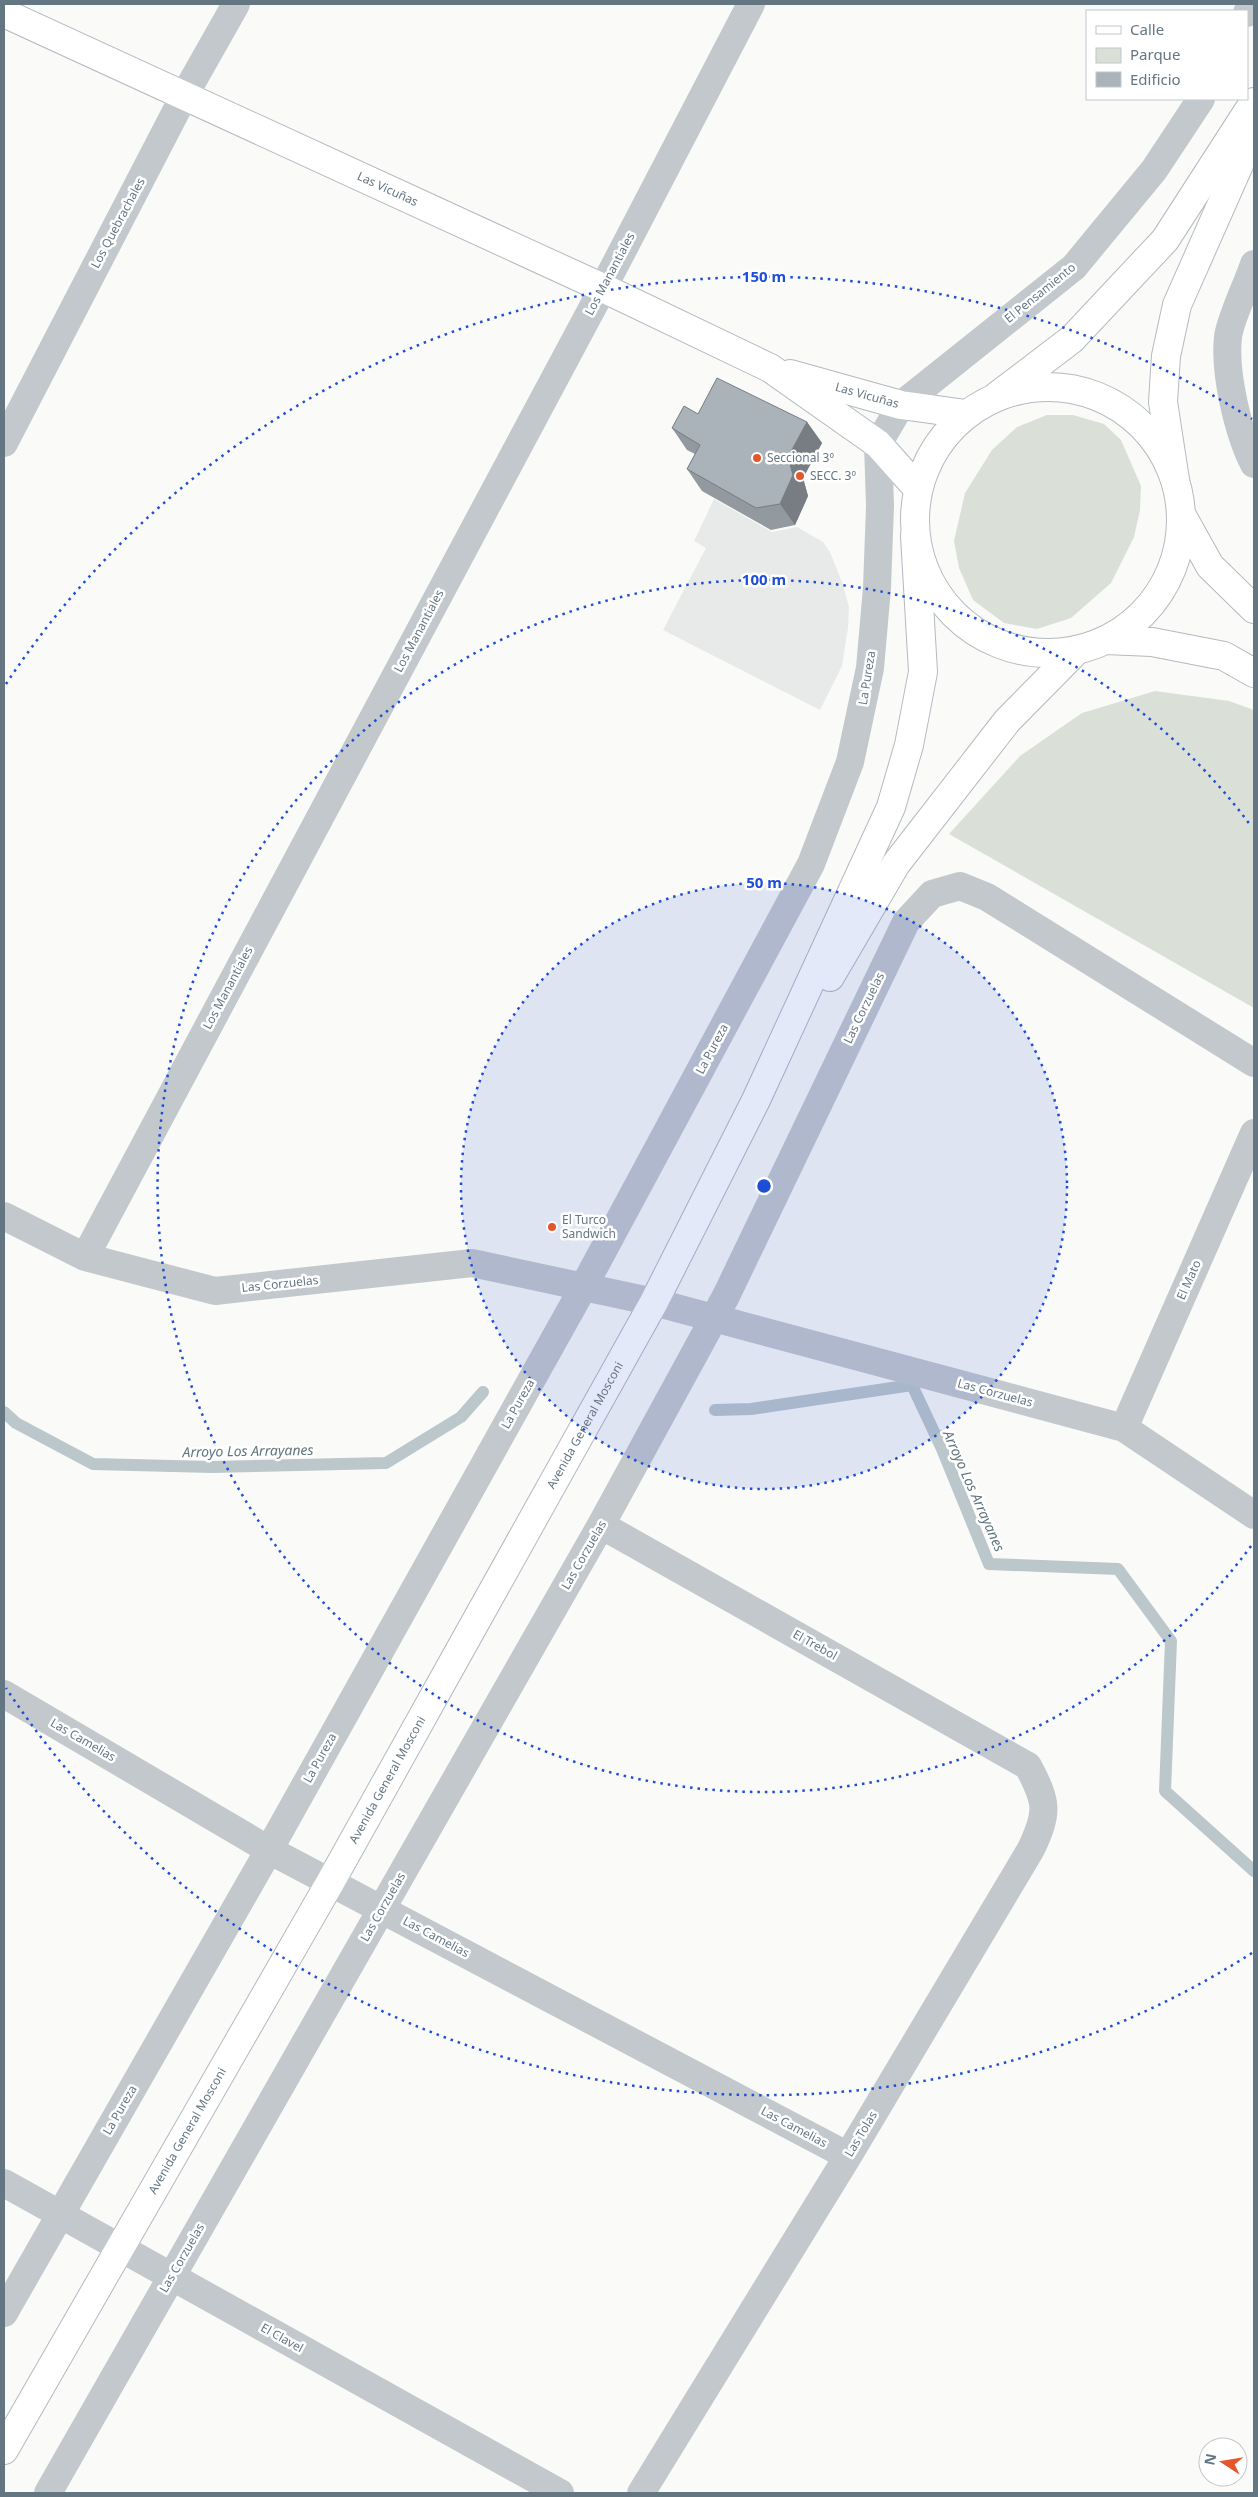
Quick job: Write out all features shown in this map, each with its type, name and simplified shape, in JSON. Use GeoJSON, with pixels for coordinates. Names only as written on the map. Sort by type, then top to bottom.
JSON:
{"type":"FeatureCollection","features":[{"type":"Feature","properties":{"kind":"main road","name":"Las Vicuñas"},"geometry":{"type":"LineString","coordinates":[[4,13],[603,288],[770,368],[878,444],[918,489]]}},
{"type":"Feature","properties":{"kind":"main road"},"geometry":{"type":"LineString","coordinates":[[756,1100],[891,807],[909,745],[923,672],[915,536],[918,489],[935,448],[966,414],[997,396],[1072,339],[1165,240],[1254,102]]}},
{"type":"Feature","properties":{"kind":"main road"},"geometry":{"type":"LineString","coordinates":[[915,536],[928,579],[952,613],[982,636],[1019,651],[1077,650],[1106,640],[1137,618],[1162,588],[1177,553],[1181,514],[1163,402],[1166,356],[1177,304],[1254,131]]}},
{"type":"Feature","properties":{"kind":"main road","name":"Las Vicuñas"},"geometry":{"type":"LineString","coordinates":[[770,368],[901,405],[966,414]]}},
{"type":"Feature","properties":{"kind":"main road"},"geometry":{"type":"LineString","coordinates":[[997,396],[1041,386],[1083,390],[1122,409],[1153,437],[1175,480]]}},
{"type":"Feature","properties":{"kind":"main road"},"geometry":{"type":"LineString","coordinates":[[1181,514],[1210,566],[1254,609]]}},
{"type":"Feature","properties":{"kind":"main road"},"geometry":{"type":"LineString","coordinates":[[1106,640],[1152,642],[1224,656],[1254,674]]}},
{"type":"Feature","properties":{"kind":"main road"},"geometry":{"type":"LineString","coordinates":[[756,1100],[896,864],[1007,721],[1077,650]]}},
{"type":"Feature","properties":{"kind":"main road","name":"Avenida General Mosconi"},"geometry":{"type":"LineString","coordinates":[[4,2450],[331,1881],[654,1302],[756,1100]]}},
{"type":"Feature","properties":{"kind":"street","name":"Los Quebrachales"},"geometry":{"type":"LineString","coordinates":[[4,443],[184,96],[236,4]]}},
{"type":"Feature","properties":{"kind":"street","name":"Los Manantiales"},"geometry":{"type":"LineString","coordinates":[[84,1257],[603,288],[751,4]]}},
{"type":"Feature","properties":{"kind":"street","name":"El Pensamiento"},"geometry":{"type":"LineString","coordinates":[[878,444],[901,405],[1074,268],[1154,170],[1200,100]]}},
{"type":"Feature","properties":{"kind":"street"},"geometry":{"type":"LineString","coordinates":[[1254,264],[1228,336],[1228,374],[1246,448],[1254,464]]}},
{"type":"Feature","properties":{"kind":"street","name":"La Pureza"},"geometry":{"type":"LineString","coordinates":[[4,2313],[269,1850],[584,1286],[811,864],[850,762],[870,668],[877,588],[880,506],[878,444]]}},
{"type":"Feature","properties":{"kind":"street","name":"Las Corzuelas"},"geometry":{"type":"LineString","coordinates":[[48,2493],[602,1525],[714,1318],[906,922],[932,894],[960,886],[987,897],[1254,1063]]}},
{"type":"Feature","properties":{"kind":"street","name":"El Mato"},"geometry":{"type":"LineString","coordinates":[[1124,1428],[1254,1133]]}},
{"type":"Feature","properties":{"kind":"street","name":"Las Corzuelas"},"geometry":{"type":"LineString","coordinates":[[4,1216],[84,1257],[215,1291],[472,1263],[654,1302],[1124,1428],[1254,1515]]}},
{"type":"Feature","properties":{"kind":"street","name":"El Trebol"},"geometry":{"type":"LineString","coordinates":[[602,1525],[1028,1766]]}},
{"type":"Feature","properties":{"kind":"street","name":"Las Camelias"},"geometry":{"type":"LineString","coordinates":[[4,1694],[269,1850],[331,1881],[848,2156]]}},
{"type":"Feature","properties":{"kind":"street","name":"Las Tolas"},"geometry":{"type":"LineString","coordinates":[[641,2493],[848,2156],[1031,1849],[1043,1824],[1043,1794],[1028,1766]]}},
{"type":"Feature","properties":{"kind":"street","name":"El Clavel"},"geometry":{"type":"LineString","coordinates":[[4,2184],[560,2493]]}},
{"type":"Feature","properties":{"kind":"shaded area"},"geometry":{"type":"Polygon","coordinates":[[[714,499],[772,532],[797,527],[823,542],[830,552],[843,585],[849,607],[848,628],[842,666],[820,710],[663,630],[706,548],[694,541],[714,499]]]}},
{"type":"Feature","properties":{"kind":"green space"},"geometry":{"type":"Polygon","coordinates":[[[1047,415],[1073,415],[1104,424],[1121,440],[1141,486],[1140,510],[1134,537],[1111,583],[1071,618],[1037,629],[1004,623],[973,600],[959,568],[954,541],[965,493],[992,450],[1017,427],[1047,415]]]}},
{"type":"Feature","properties":{"kind":"green space"},"geometry":{"type":"Polygon","coordinates":[[[1155,691],[1229,701],[1254,710],[1254,1008],[949,834],[1020,756],[1082,713],[1155,691]]]}},
{"type":"Feature","properties":{"kind":"building","name":"Seccional 3º"},"geometry":{"type":"Polygon","coordinates":[[[717,378],[807,422],[788,457],[793,475],[780,504],[756,508],[687,469],[700,445],[672,428],[684,406],[698,414],[717,378]]]}},
{"type":"Feature","properties":{"kind":"waterway","name":"Arroyo Los Arrayanes"},"geometry":{"type":"LineString","coordinates":[[715,1410],[751,1409],[912,1385],[942,1449],[989,1564],[1118,1569],[1171,1641],[1165,1791],[1254,1871]]}},
{"type":"Feature","properties":{"kind":"waterway","name":"Arroyo Los Arrayanes"},"geometry":{"type":"LineString","coordinates":[[4,1412],[16,1423],[93,1464],[212,1467],[386,1463],[461,1417],[483,1392]]}},
{"type":"Feature","properties":{"kind":"place","name":"Seccional 3º"},"geometry":{"type":"Point","coordinates":[757,458]}},
{"type":"Feature","properties":{"kind":"place","name":"SECC. 3º"},"geometry":{"type":"Point","coordinates":[800,476]}},
{"type":"Feature","properties":{"kind":"place","name":"El Turco Sandwich"},"geometry":{"type":"Point","coordinates":[552,1227]}}]}
